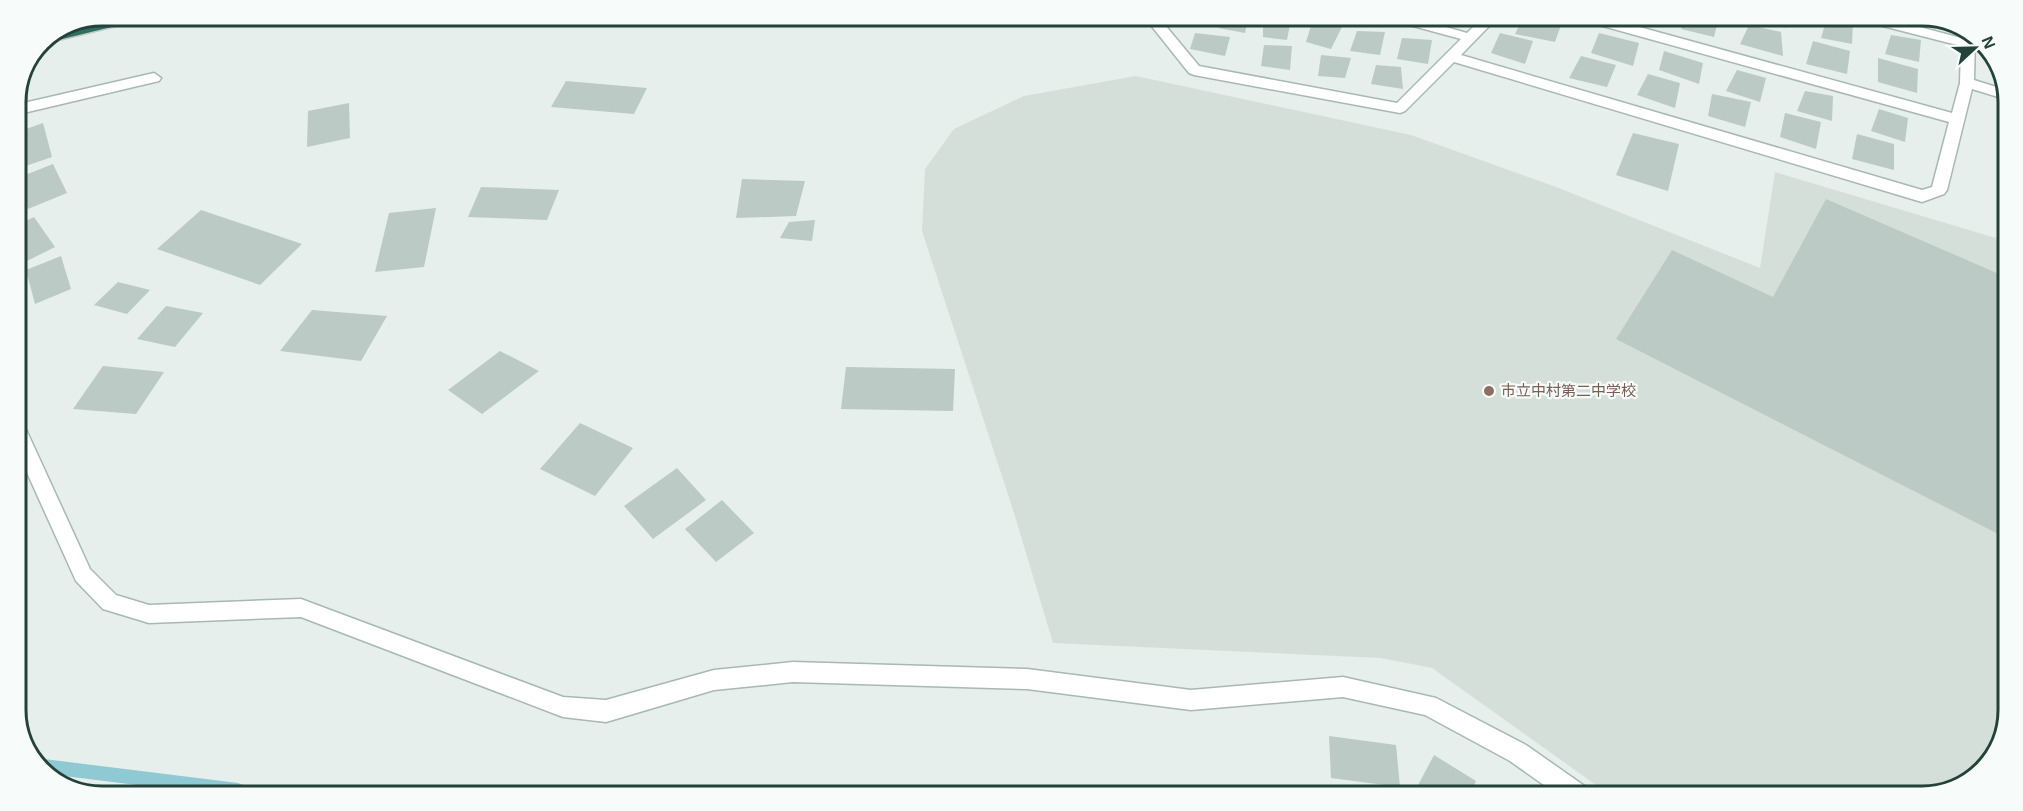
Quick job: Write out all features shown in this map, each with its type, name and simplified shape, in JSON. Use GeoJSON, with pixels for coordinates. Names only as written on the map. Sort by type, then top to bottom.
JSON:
{"type":"FeatureCollection","features":[{"type":"Feature","properties":{"kind":"highway"},"geometry":{"type":"LineString","coordinates":[[65,35],[103,25]]}},
{"type":"Feature","properties":{"kind":"street"},"geometry":{"type":"LineString","coordinates":[[1158,25],[1194,70],[1400,108],[1483,25]]}},
{"type":"Feature","properties":{"kind":"street"},"geometry":{"type":"LineString","coordinates":[[1424,25],[1470,38]]}},
{"type":"Feature","properties":{"kind":"street"},"geometry":{"type":"LineString","coordinates":[[1615,25],[1957,119]]}},
{"type":"Feature","properties":{"kind":"street"},"geometry":{"type":"LineString","coordinates":[[1901,25],[1961,37]]}},
{"type":"Feature","properties":{"kind":"street"},"geometry":{"type":"LineString","coordinates":[[1452,57],[1922,196],[1939,190],[1967,83],[1968,41]]}},
{"type":"Feature","properties":{"kind":"street"},"geometry":{"type":"LineString","coordinates":[[25,108],[154,78]]}},
{"type":"Feature","properties":{"kind":"street"},"geometry":{"type":"LineString","coordinates":[[1967,83],[1996,91]]}},
{"type":"Feature","properties":{"kind":"street"},"geometry":{"type":"LineString","coordinates":[[26,448],[83,575],[110,602],[149,614],[301,608],[563,707],[606,711],[714,680],[793,672],[1027,679],[1191,700],[1343,687],[1428,705],[1518,753],[1565,786]]}},
{"type":"Feature","properties":{"kind":"shaded area","name":"市立中村第二中学校"},"geometry":{"type":"Polygon","coordinates":[[[1136,76],[1411,135],[1556,187],[1760,268],[1775,172],[1997,238],[1998,709],[1993,734],[1982,756],[1960,775],[1936,784],[1922,786],[1597,786],[1432,668],[1381,658],[1053,643],[1014,513],[922,231],[925,169],[954,129],[1024,96],[1136,76]]]}},
{"type":"Feature","properties":{"kind":"building"},"geometry":{"type":"Polygon","coordinates":[[[1219,25],[1247,25],[1245,33],[1218,28],[1219,25]]]}},
{"type":"Feature","properties":{"kind":"building"},"geometry":{"type":"Polygon","coordinates":[[[1263,25],[1290,25],[1287,40],[1263,37],[1263,25]]]}},
{"type":"Feature","properties":{"kind":"building"},"geometry":{"type":"Polygon","coordinates":[[[1311,25],[1343,25],[1331,49],[1306,42],[1311,25]]]}},
{"type":"Feature","properties":{"kind":"building"},"geometry":{"type":"Polygon","coordinates":[[[1520,25],[1561,25],[1555,42],[1515,34],[1520,25]]]}},
{"type":"Feature","properties":{"kind":"building"},"geometry":{"type":"Polygon","coordinates":[[[1682,25],[1717,25],[1714,37],[1681,29],[1682,25]]]}},
{"type":"Feature","properties":{"kind":"building"},"geometry":{"type":"Polygon","coordinates":[[[1749,25],[1781,32],[1783,56],[1740,44],[1749,25]]]}},
{"type":"Feature","properties":{"kind":"building"},"geometry":{"type":"Polygon","coordinates":[[[1825,25],[1853,25],[1852,44],[1821,38],[1825,25]]]}},
{"type":"Feature","properties":{"kind":"building"},"geometry":{"type":"Polygon","coordinates":[[[1357,31],[1385,32],[1380,55],[1350,51],[1357,31]]]}},
{"type":"Feature","properties":{"kind":"building"},"geometry":{"type":"Polygon","coordinates":[[[1195,33],[1230,37],[1225,56],[1190,49],[1195,33]]]}},
{"type":"Feature","properties":{"kind":"building"},"geometry":{"type":"Polygon","coordinates":[[[1500,33],[1533,41],[1525,64],[1491,53],[1500,33]]]}},
{"type":"Feature","properties":{"kind":"building"},"geometry":{"type":"Polygon","coordinates":[[[1599,33],[1639,43],[1633,66],[1591,53],[1599,33]]]}},
{"type":"Feature","properties":{"kind":"building"},"geometry":{"type":"Polygon","coordinates":[[[1891,35],[1921,40],[1919,62],[1885,54],[1891,35]]]}},
{"type":"Feature","properties":{"kind":"building"},"geometry":{"type":"Polygon","coordinates":[[[1402,38],[1432,40],[1428,64],[1397,59],[1402,38]]]}},
{"type":"Feature","properties":{"kind":"building"},"geometry":{"type":"Polygon","coordinates":[[[1813,41],[1850,51],[1847,74],[1806,64],[1813,41]]]}},
{"type":"Feature","properties":{"kind":"building"},"geometry":{"type":"Polygon","coordinates":[[[1264,45],[1292,46],[1290,70],[1261,66],[1264,45]]]}},
{"type":"Feature","properties":{"kind":"building"},"geometry":{"type":"Polygon","coordinates":[[[1664,51],[1703,63],[1699,84],[1659,70],[1664,51]]]}},
{"type":"Feature","properties":{"kind":"building"},"geometry":{"type":"Polygon","coordinates":[[[1321,55],[1351,58],[1345,78],[1318,76],[1321,55]]]}},
{"type":"Feature","properties":{"kind":"building"},"geometry":{"type":"Polygon","coordinates":[[[1581,56],[1616,65],[1607,87],[1569,78],[1581,56]]]}},
{"type":"Feature","properties":{"kind":"building"},"geometry":{"type":"Polygon","coordinates":[[[1878,58],[1918,69],[1917,93],[1878,82],[1878,58]]]}},
{"type":"Feature","properties":{"kind":"building"},"geometry":{"type":"Polygon","coordinates":[[[1376,65],[1401,67],[1403,89],[1371,84],[1376,65]]]}},
{"type":"Feature","properties":{"kind":"building"},"geometry":{"type":"Polygon","coordinates":[[[1737,70],[1766,78],[1760,102],[1726,91],[1737,70]]]}},
{"type":"Feature","properties":{"kind":"building"},"geometry":{"type":"Polygon","coordinates":[[[1648,74],[1680,83],[1675,108],[1637,95],[1648,74]]]}},
{"type":"Feature","properties":{"kind":"building"},"geometry":{"type":"Polygon","coordinates":[[[566,81],[647,88],[634,114],[551,107],[566,81]]]}},
{"type":"Feature","properties":{"kind":"building"},"geometry":{"type":"Polygon","coordinates":[[[1805,91],[1833,96],[1832,121],[1797,111],[1805,91]]]}},
{"type":"Feature","properties":{"kind":"building"},"geometry":{"type":"Polygon","coordinates":[[[1712,94],[1751,102],[1745,127],[1708,116],[1712,94]]]}},
{"type":"Feature","properties":{"kind":"building"},"geometry":{"type":"Polygon","coordinates":[[[349,103],[350,138],[307,147],[308,111],[349,103]]]}},
{"type":"Feature","properties":{"kind":"building"},"geometry":{"type":"Polygon","coordinates":[[[1879,109],[1908,118],[1905,142],[1871,131],[1879,109]]]}},
{"type":"Feature","properties":{"kind":"building"},"geometry":{"type":"Polygon","coordinates":[[[1785,113],[1821,122],[1816,149],[1780,137],[1785,113]]]}},
{"type":"Feature","properties":{"kind":"building"},"geometry":{"type":"Polygon","coordinates":[[[43,123],[52,157],[25,166],[25,129],[43,123]]]}},
{"type":"Feature","properties":{"kind":"building"},"geometry":{"type":"Polygon","coordinates":[[[1633,133],[1679,144],[1668,191],[1616,175],[1633,133]]]}},
{"type":"Feature","properties":{"kind":"building"},"geometry":{"type":"Polygon","coordinates":[[[1857,134],[1894,144],[1894,170],[1852,159],[1857,134]]]}},
{"type":"Feature","properties":{"kind":"building"},"geometry":{"type":"Polygon","coordinates":[[[53,164],[67,193],[28,209],[25,202],[25,175],[53,164]]]}},
{"type":"Feature","properties":{"kind":"building"},"geometry":{"type":"Polygon","coordinates":[[[742,179],[805,181],[796,216],[736,218],[742,179]]]}},
{"type":"Feature","properties":{"kind":"building"},"geometry":{"type":"Polygon","coordinates":[[[481,187],[559,190],[547,220],[468,217],[481,187]]]}},
{"type":"Feature","properties":{"kind":"building"},"geometry":{"type":"Polygon","coordinates":[[[1826,199],[1997,273],[1998,534],[1616,339],[1672,250],[1773,297],[1826,199]]]}},
{"type":"Feature","properties":{"kind":"building"},"geometry":{"type":"Polygon","coordinates":[[[436,208],[424,267],[375,272],[389,213],[436,208]]]}},
{"type":"Feature","properties":{"kind":"building"},"geometry":{"type":"Polygon","coordinates":[[[201,210],[302,244],[260,285],[157,249],[201,210]]]}},
{"type":"Feature","properties":{"kind":"building"},"geometry":{"type":"Polygon","coordinates":[[[34,217],[55,247],[25,262],[25,221],[34,217]]]}},
{"type":"Feature","properties":{"kind":"building"},"geometry":{"type":"Polygon","coordinates":[[[815,220],[812,241],[780,238],[789,222],[815,220]]]}},
{"type":"Feature","properties":{"kind":"building"},"geometry":{"type":"Polygon","coordinates":[[[61,256],[71,289],[35,304],[26,270],[61,256]]]}},
{"type":"Feature","properties":{"kind":"building"},"geometry":{"type":"Polygon","coordinates":[[[118,282],[150,290],[127,314],[94,305],[118,282]]]}},
{"type":"Feature","properties":{"kind":"building"},"geometry":{"type":"Polygon","coordinates":[[[166,306],[203,313],[175,347],[137,339],[166,306]]]}},
{"type":"Feature","properties":{"kind":"building"},"geometry":{"type":"Polygon","coordinates":[[[312,310],[387,316],[361,361],[280,351],[312,310]]]}},
{"type":"Feature","properties":{"kind":"building"},"geometry":{"type":"Polygon","coordinates":[[[500,351],[539,371],[482,414],[448,390],[500,351]]]}},
{"type":"Feature","properties":{"kind":"building"},"geometry":{"type":"Polygon","coordinates":[[[103,366],[164,372],[136,414],[73,409],[103,366]]]}},
{"type":"Feature","properties":{"kind":"building"},"geometry":{"type":"Polygon","coordinates":[[[846,367],[955,369],[953,411],[841,409],[846,367]]]}},
{"type":"Feature","properties":{"kind":"building"},"geometry":{"type":"Polygon","coordinates":[[[580,423],[633,448],[595,496],[540,469],[580,423]]]}},
{"type":"Feature","properties":{"kind":"building"},"geometry":{"type":"Polygon","coordinates":[[[677,468],[706,500],[653,539],[624,506],[677,468]]]}},
{"type":"Feature","properties":{"kind":"building"},"geometry":{"type":"Polygon","coordinates":[[[722,500],[754,533],[716,562],[685,529],[722,500]]]}},
{"type":"Feature","properties":{"kind":"building"},"geometry":{"type":"Polygon","coordinates":[[[1329,736],[1396,745],[1400,786],[1331,778],[1329,736]]]}},
{"type":"Feature","properties":{"kind":"building"},"geometry":{"type":"Polygon","coordinates":[[[1434,755],[1476,781],[1474,786],[1418,786],[1434,755]]]}},
{"type":"Feature","properties":{"kind":"waterway"},"geometry":{"type":"LineString","coordinates":[[52,767],[206,786]]}},
{"type":"Feature","properties":{"kind":"place","name":"市立中村第二中学校"},"geometry":{"type":"Point","coordinates":[1489,391]}}]}
